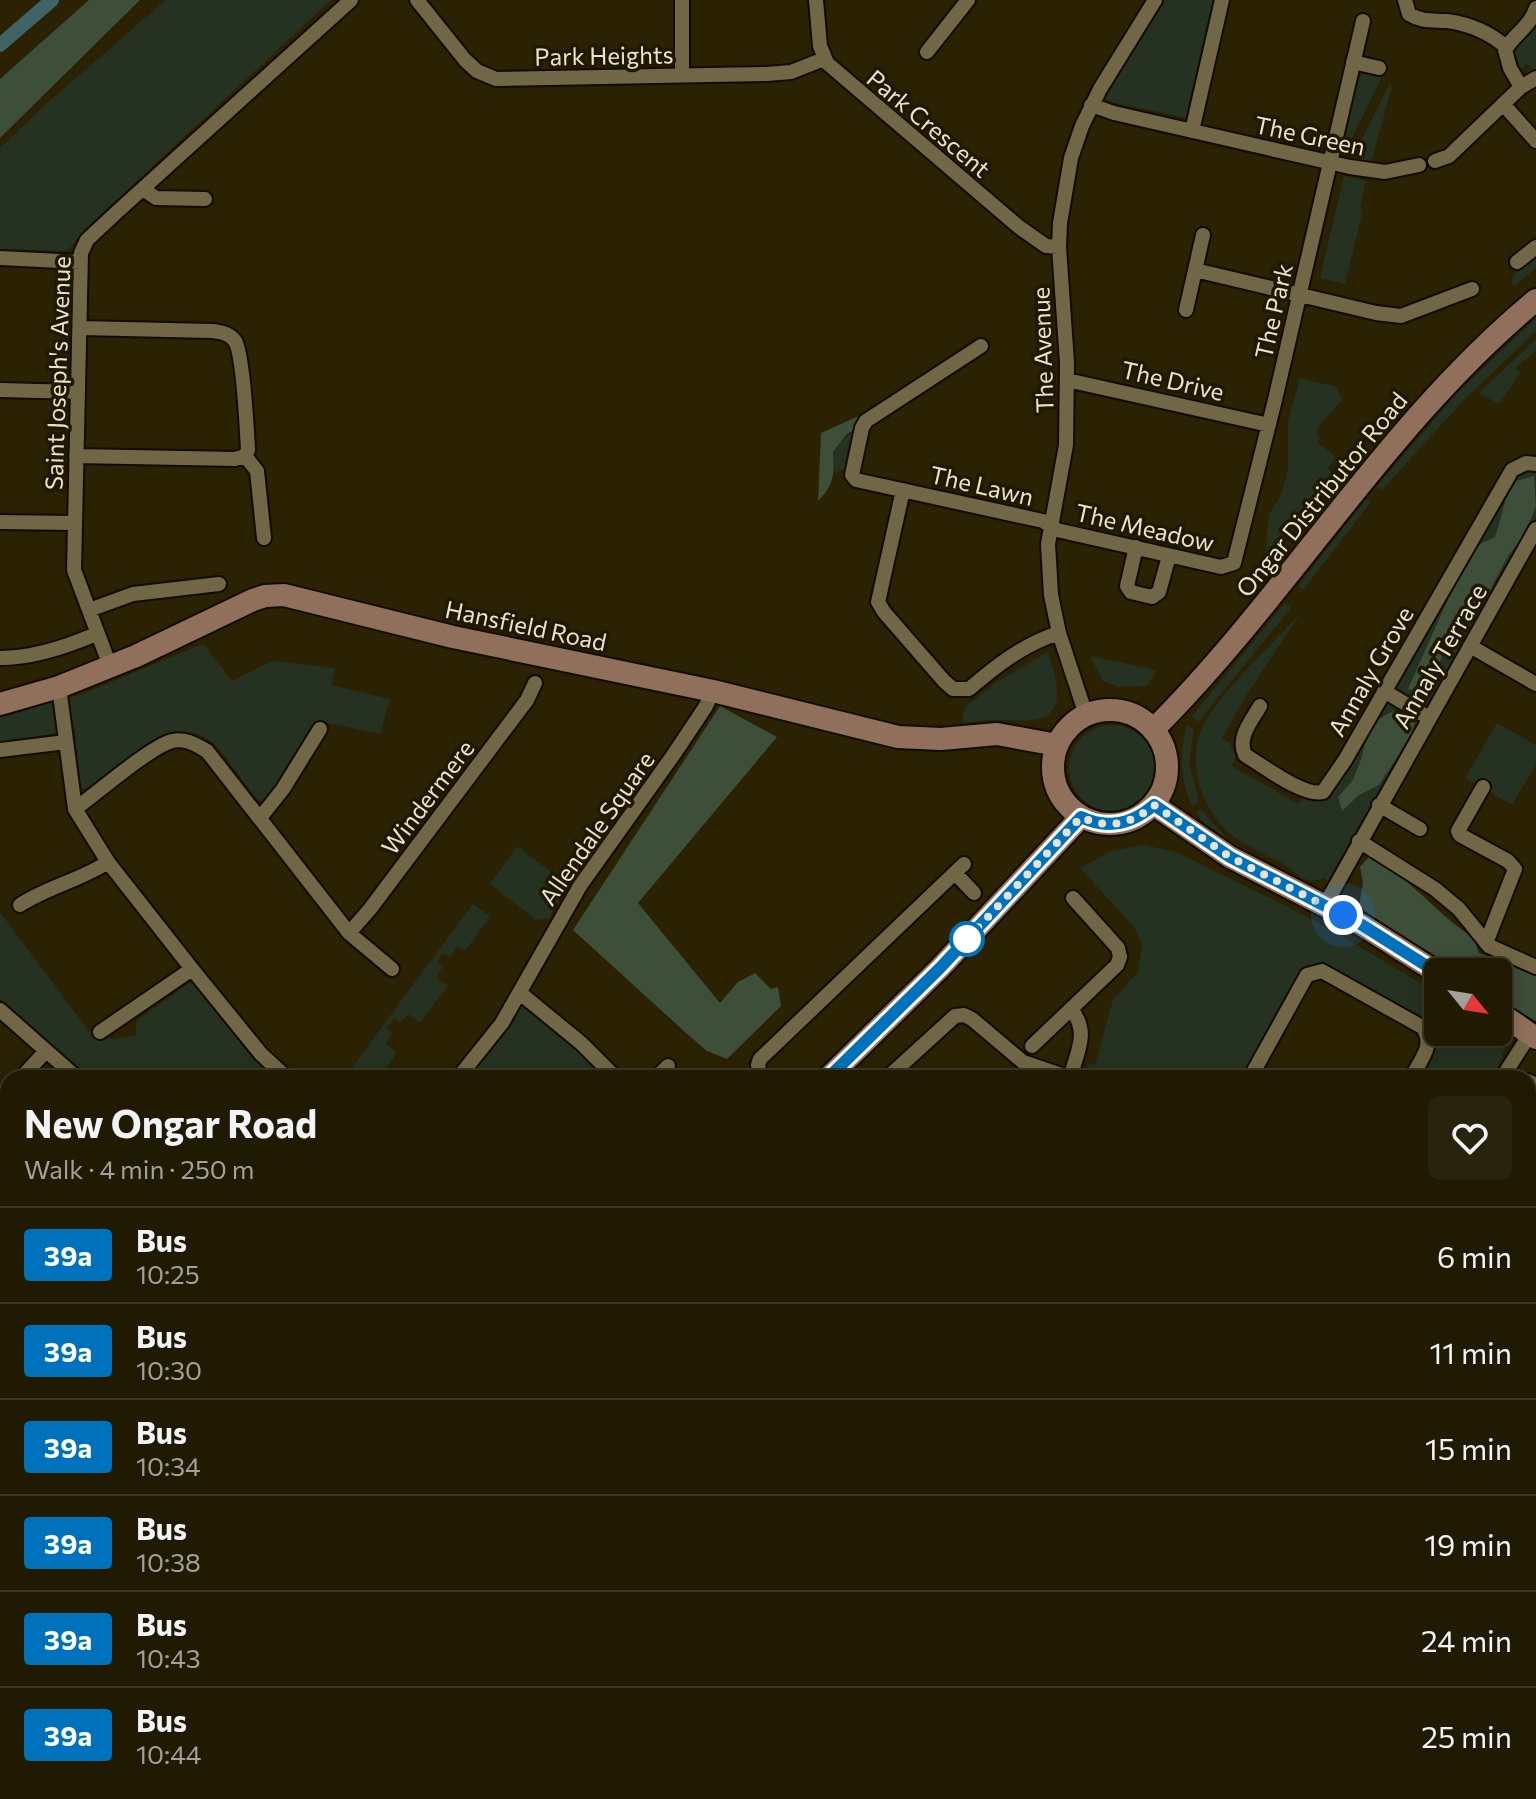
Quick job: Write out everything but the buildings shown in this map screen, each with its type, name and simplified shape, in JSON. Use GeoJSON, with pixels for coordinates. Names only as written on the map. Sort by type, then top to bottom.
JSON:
{"type":"FeatureCollection","features":[{"type":"Feature","properties":{"kind":"street","name":"Saint Joseph's Avenue"},"geometry":{"type":"LineString","coordinates":[[110,666],[74,570],[81,253],[87,240],[351,0]]}},
{"type":"Feature","properties":{"kind":"street","name":"Park Heights"},"geometry":{"type":"LineString","coordinates":[[417,0],[465,60],[477,71],[496,79],[791,72],[824,59]]}},
{"type":"Feature","properties":{"kind":"street"},"geometry":{"type":"LineString","coordinates":[[682,0],[682,75]]}},
{"type":"Feature","properties":{"kind":"street"},"geometry":{"type":"LineString","coordinates":[[816,0],[824,59]]}},
{"type":"Feature","properties":{"kind":"street"},"geometry":{"type":"LineString","coordinates":[[927,52],[968,0]]}},
{"type":"Feature","properties":{"kind":"street","name":"The Avenue"},"geometry":{"type":"LineString","coordinates":[[1086,715],[1059,633],[1051,595],[1048,544],[1066,445],[1067,380],[1059,247],[1064,189],[1071,158],[1091,105],[1155,0]]}},
{"type":"Feature","properties":{"kind":"street"},"geometry":{"type":"LineString","coordinates":[[1192,131],[1222,0]]}},
{"type":"Feature","properties":{"kind":"street"},"geometry":{"type":"LineString","coordinates":[[1405,0],[1409,14],[1418,20],[1469,26],[1490,35],[1506,47]]}},
{"type":"Feature","properties":{"kind":"street"},"geometry":{"type":"LineString","coordinates":[[1521,87],[1505,54],[1506,47],[1530,24],[1536,8]]}},
{"type":"Feature","properties":{"kind":"street","name":"The Park"},"geometry":{"type":"LineString","coordinates":[[1230,566],[1238,554],[1363,21]]}},
{"type":"Feature","properties":{"kind":"street","name":"Park Crescent"},"geometry":{"type":"LineString","coordinates":[[824,59],[866,99],[1019,227],[1046,246],[1059,247]]}},
{"type":"Feature","properties":{"kind":"street"},"geometry":{"type":"LineString","coordinates":[[1353,62],[1379,68]]}},
{"type":"Feature","properties":{"kind":"street"},"geometry":{"type":"LineString","coordinates":[[1435,161],[1449,156],[1521,87],[1536,78]]}},
{"type":"Feature","properties":{"kind":"street"},"geometry":{"type":"LineString","coordinates":[[1503,104],[1536,141]]}},
{"type":"Feature","properties":{"kind":"street","name":"The Green"},"geometry":{"type":"LineString","coordinates":[[1091,105],[1330,163],[1385,172],[1419,165]]}},
{"type":"Feature","properties":{"kind":"street"},"geometry":{"type":"LineString","coordinates":[[143,189],[156,198],[205,199]]}},
{"type":"Feature","properties":{"kind":"street"},"geometry":{"type":"LineString","coordinates":[[1186,310],[1203,235]]}},
{"type":"Feature","properties":{"kind":"street"},"geometry":{"type":"LineString","coordinates":[[1517,262],[1536,247]]}},
{"type":"Feature","properties":{"kind":"street"},"geometry":{"type":"LineString","coordinates":[[0,258],[80,262]]}},
{"type":"Feature","properties":{"kind":"street"},"geometry":{"type":"LineString","coordinates":[[1195,270],[1376,313],[1401,316],[1472,289]]}},
{"type":"Feature","properties":{"kind":"street","name":"Ongar Distributor Road"},"geometry":{"type":"LineString","coordinates":[[1154,729],[1241,633],[1405,429],[1482,348],[1536,300]]}},
{"type":"Feature","properties":{"kind":"street"},"geometry":{"type":"LineString","coordinates":[[76,456],[235,459],[245,456],[248,450],[241,371],[236,343],[231,337],[212,331],[80,328]]}},
{"type":"Feature","properties":{"kind":"street","name":"The Lawn"},"geometry":{"type":"LineString","coordinates":[[981,346],[866,421],[852,475],[863,482],[1043,521],[1051,527]]}},
{"type":"Feature","properties":{"kind":"street"},"geometry":{"type":"LineString","coordinates":[[941,371],[950,386]]}},
{"type":"Feature","properties":{"kind":"street","name":"The Drive"},"geometry":{"type":"LineString","coordinates":[[1067,380],[1269,425]]}},
{"type":"Feature","properties":{"kind":"street"},"geometry":{"type":"LineString","coordinates":[[0,390],[77,392]]}},
{"type":"Feature","properties":{"kind":"street"},"geometry":{"type":"LineString","coordinates":[[245,456],[257,471],[264,538]]}},
{"type":"Feature","properties":{"kind":"street","name":"Annaly Grove"},"geometry":{"type":"LineString","coordinates":[[1260,706],[1242,738],[1245,755],[1303,789],[1320,794],[1330,784],[1512,470],[1526,463],[1536,464]]}},
{"type":"Feature","properties":{"kind":"street","name":"The Lawn"},"geometry":{"type":"LineString","coordinates":[[903,490],[878,602],[944,681],[953,689],[969,689],[998,664],[1026,646],[1059,633]]}},
{"type":"Feature","properties":{"kind":"street"},"geometry":{"type":"LineString","coordinates":[[0,522],[75,523]]}},
{"type":"Feature","properties":{"kind":"street","name":"The Meadow"},"geometry":{"type":"LineString","coordinates":[[1051,527],[1169,556],[1221,567],[1230,566]]}},
{"type":"Feature","properties":{"kind":"street","name":"Annaly Terrace"},"geometry":{"type":"LineString","coordinates":[[1325,905],[1536,529]]}},
{"type":"Feature","properties":{"kind":"street"},"geometry":{"type":"LineString","coordinates":[[1136,547],[1127,586],[1131,592],[1142,595],[1152,597],[1159,592],[1169,556]]}},
{"type":"Feature","properties":{"kind":"street"},"geometry":{"type":"LineString","coordinates":[[89,610],[133,594],[202,590],[219,584]]}},
{"type":"Feature","properties":{"kind":"street","name":"Hansfield Road"},"geometry":{"type":"LineString","coordinates":[[0,704],[59,687],[183,635],[253,600],[284,595],[453,637],[713,691],[898,737],[941,739],[997,734],[1057,745]]}},
{"type":"Feature","properties":{"kind":"street"},"geometry":{"type":"LineString","coordinates":[[0,658],[56,650],[96,634]]}},
{"type":"Feature","properties":{"kind":"street"},"geometry":{"type":"LineString","coordinates":[[1470,646],[1536,684]]}},
{"type":"Feature","properties":{"kind":"street","name":"Windermere"},"geometry":{"type":"LineString","coordinates":[[349,933],[527,700],[535,683]]}},
{"type":"Feature","properties":{"kind":"street"},"geometry":{"type":"LineString","coordinates":[[59,687],[75,809],[108,862],[261,1054],[278,1070]]}},
{"type":"Feature","properties":{"kind":"street","name":"Allendale Square"},"geometry":{"type":"LineString","coordinates":[[464,1070],[502,1023],[580,886],[674,754],[713,691]]}},
{"type":"Feature","properties":{"kind":"street"},"geometry":{"type":"LineString","coordinates":[[1384,691],[1429,718]]}},
{"type":"Feature","properties":{"kind":"street"},"geometry":{"type":"LineString","coordinates":[[1104,710],[1126,712],[1140,718],[1161,739],[1168,763],[1167,779],[1154,805],[1141,816],[1123,824],[1100,824],[1081,817],[1070,808],[1057,788],[1053,761],[1057,745],[1070,727],[1086,715],[1104,710]]}},
{"type":"Feature","properties":{"kind":"street"},"geometry":{"type":"LineString","coordinates":[[260,818],[291,778],[320,729]]}},
{"type":"Feature","properties":{"kind":"street"},"geometry":{"type":"LineString","coordinates":[[75,809],[172,741],[189,741],[207,751],[349,933],[392,969]]}},
{"type":"Feature","properties":{"kind":"street"},"geometry":{"type":"LineString","coordinates":[[0,750],[66,742]]}},
{"type":"Feature","properties":{"kind":"street"},"geometry":{"type":"LineString","coordinates":[[1483,787],[1458,831],[1460,835],[1508,861],[1515,869],[1486,943]]}},
{"type":"Feature","properties":{"kind":"street"},"geometry":{"type":"LineString","coordinates":[[1154,805],[1230,857],[1325,905],[1424,965]]}},
{"type":"Feature","properties":{"kind":"street"},"geometry":{"type":"LineString","coordinates":[[1379,805],[1420,829]]}},
{"type":"Feature","properties":{"kind":"street"},"geometry":{"type":"LineString","coordinates":[[836,1070],[940,968],[1081,817]]}},
{"type":"Feature","properties":{"kind":"street"},"geometry":{"type":"LineString","coordinates":[[1359,841],[1435,889],[1459,909],[1494,950],[1536,967]]}},
{"type":"Feature","properties":{"kind":"street"},"geometry":{"type":"LineString","coordinates":[[20,905],[92,873],[108,862]]}},
{"type":"Feature","properties":{"kind":"street"},"geometry":{"type":"LineString","coordinates":[[759,1070],[760,1059],[960,869],[974,893]]}},
{"type":"Feature","properties":{"kind":"street"},"geometry":{"type":"LineString","coordinates":[[1032,1046],[1117,965],[1120,957],[1118,948],[1073,898]]}},
{"type":"Feature","properties":{"kind":"street"},"geometry":{"type":"LineString","coordinates":[[100,1032],[192,969]]}},
{"type":"Feature","properties":{"kind":"street"},"geometry":{"type":"LineString","coordinates":[[1254,1070],[1307,975],[1322,971],[1422,1027],[1428,1034],[1430,1044],[1415,1070]]}},
{"type":"Feature","properties":{"kind":"street"},"geometry":{"type":"LineString","coordinates":[[520,993],[581,1043],[608,1070]]}},
{"type":"Feature","properties":{"kind":"street"},"geometry":{"type":"LineString","coordinates":[[1071,1009],[1083,1031],[1072,1070]]}},
{"type":"Feature","properties":{"kind":"street"},"geometry":{"type":"LineString","coordinates":[[0,1010],[68,1070]]}},
{"type":"Feature","properties":{"kind":"street"},"geometry":{"type":"LineString","coordinates":[[896,1070],[955,1016],[964,1015],[1023,1062],[1046,1070]]}},
{"type":"Feature","properties":{"kind":"street"},"geometry":{"type":"LineString","coordinates":[[1508,1070],[1533,1036],[1512,1022]]}},
{"type":"Feature","properties":{"kind":"street"},"geometry":{"type":"LineString","coordinates":[[28,1070],[46,1051]]}},
{"type":"Feature","properties":{"kind":"street"},"geometry":{"type":"LineString","coordinates":[[664,1070],[668,1066]]}},
{"type":"Feature","properties":{"kind":"green space"},"geometry":{"type":"Polygon","coordinates":[[[89,0],[140,0],[0,138],[0,79],[89,0]]]}},
{"type":"Feature","properties":{"kind":"green space"},"geometry":{"type":"Polygon","coordinates":[[[166,0],[331,0],[82,232],[70,248],[64,251],[0,249],[0,148],[166,0]]]}},
{"type":"Feature","properties":{"kind":"green space"},"geometry":{"type":"Polygon","coordinates":[[[1163,0],[1217,0],[1188,118],[1114,103],[1102,97],[1163,0]]]}},
{"type":"Feature","properties":{"kind":"green space"},"geometry":{"type":"Polygon","coordinates":[[[1536,26],[1536,71],[1527,76],[1524,75],[1531,67],[1526,64],[1519,71],[1513,55],[1516,45],[1536,26]]]}},
{"type":"Feature","properties":{"kind":"green space"},"geometry":{"type":"Polygon","coordinates":[[[1368,72],[1382,77],[1345,152],[1340,149],[1356,78],[1368,72]]]}},
{"type":"Feature","properties":{"kind":"green space"},"geometry":{"type":"Polygon","coordinates":[[[1390,83],[1392,87],[1371,162],[1353,157],[1390,83]]]}},
{"type":"Feature","properties":{"kind":"green space"},"geometry":{"type":"Polygon","coordinates":[[[1344,176],[1366,181],[1360,208],[1363,209],[1345,284],[1320,278],[1344,176]]]}},
{"type":"Feature","properties":{"kind":"green space"},"geometry":{"type":"Polygon","coordinates":[[[1536,253],[1536,268],[1514,286],[1511,280],[1515,273],[1536,253]]]}},
{"type":"Feature","properties":{"kind":"green space"},"geometry":{"type":"Polygon","coordinates":[[[1536,318],[1536,331],[1462,402],[1382,490],[1376,487],[1457,393],[1536,318]]]}},
{"type":"Feature","properties":{"kind":"green space"},"geometry":{"type":"Polygon","coordinates":[[[1536,339],[1536,351],[1516,367],[1520,373],[1499,404],[1479,393],[1536,339]]]}},
{"type":"Feature","properties":{"kind":"green space"},"geometry":{"type":"Polygon","coordinates":[[[1300,378],[1337,387],[1342,400],[1323,419],[1316,432],[1321,438],[1317,442],[1335,457],[1328,468],[1333,473],[1265,561],[1269,514],[1282,493],[1288,468],[1288,421],[1300,378]]]}},
{"type":"Feature","properties":{"kind":"green space"},"geometry":{"type":"Polygon","coordinates":[[[872,410],[860,427],[847,434],[833,452],[832,479],[818,501],[821,433],[872,410]]]}},
{"type":"Feature","properties":{"kind":"green space"},"geometry":{"type":"Polygon","coordinates":[[[860,427],[850,469],[835,474],[833,453],[843,439],[860,427]]]}},
{"type":"Feature","properties":{"kind":"green space"},"geometry":{"type":"Polygon","coordinates":[[[1525,469],[1536,472],[1536,517],[1328,881],[1324,878],[1305,879],[1232,835],[1211,811],[1197,771],[1197,743],[1218,702],[1301,613],[1222,738],[1230,743],[1236,757],[1232,766],[1298,804],[1305,795],[1329,800],[1517,474],[1525,469]]]}},
{"type":"Feature","properties":{"kind":"green space"},"geometry":{"type":"Polygon","coordinates":[[[1534,476],[1536,506],[1525,535],[1508,556],[1480,609],[1470,613],[1461,623],[1427,681],[1418,689],[1408,689],[1451,592],[1478,545],[1495,537],[1511,489],[1516,481],[1534,476]]]}},
{"type":"Feature","properties":{"kind":"green space"},"geometry":{"type":"Polygon","coordinates":[[[1366,499],[1371,502],[1303,590],[1298,586],[1366,499]]]}},
{"type":"Feature","properties":{"kind":"green space"},"geometry":{"type":"Polygon","coordinates":[[[1285,603],[1291,608],[1198,722],[1191,717],[1285,603]]]}},
{"type":"Feature","properties":{"kind":"green space"},"geometry":{"type":"Polygon","coordinates":[[[203,644],[232,681],[272,661],[335,668],[331,685],[390,699],[380,734],[320,721],[295,765],[261,802],[219,749],[198,734],[183,732],[166,736],[134,754],[93,786],[82,789],[76,783],[75,729],[0,744],[0,715],[80,695],[203,644]]]}},
{"type":"Feature","properties":{"kind":"green space"},"geometry":{"type":"Polygon","coordinates":[[[1048,652],[1057,690],[1055,706],[1050,713],[1034,720],[963,723],[964,708],[997,682],[1048,652]]]}},
{"type":"Feature","properties":{"kind":"green space"},"geometry":{"type":"Polygon","coordinates":[[[1090,656],[1157,670],[1147,686],[1118,687],[1103,681],[1090,656]]]}},
{"type":"Feature","properties":{"kind":"green space"},"geometry":{"type":"Polygon","coordinates":[[[720,706],[777,737],[638,903],[720,1003],[738,982],[755,973],[771,989],[778,987],[781,1006],[727,1059],[707,1051],[573,930],[720,706]]]}},
{"type":"Feature","properties":{"kind":"green space"},"geometry":{"type":"Polygon","coordinates":[[[1393,711],[1415,721],[1411,736],[1379,785],[1359,795],[1342,811],[1338,797],[1353,780],[1366,737],[1375,721],[1393,711]]]}},
{"type":"Feature","properties":{"kind":"green space"},"geometry":{"type":"Polygon","coordinates":[[[1497,723],[1536,745],[1536,765],[1512,805],[1465,778],[1497,723]]]}},
{"type":"Feature","properties":{"kind":"green space"},"geometry":{"type":"Polygon","coordinates":[[[1187,724],[1194,730],[1189,763],[1199,802],[1192,806],[1182,766],[1187,724]]]}},
{"type":"Feature","properties":{"kind":"green space"},"geometry":{"type":"Polygon","coordinates":[[[1112,725],[1136,732],[1148,744],[1155,768],[1148,792],[1136,804],[1112,811],[1088,804],[1076,792],[1069,768],[1076,744],[1088,732],[1112,725]]]}},
{"type":"Feature","properties":{"kind":"green space"},"geometry":{"type":"Polygon","coordinates":[[[1201,809],[1227,839],[1286,874],[1225,842],[1196,812],[1201,809]]]}},
{"type":"Feature","properties":{"kind":"green space"},"geometry":{"type":"Polygon","coordinates":[[[1144,845],[1176,852],[1332,930],[1424,986],[1424,1021],[1325,967],[1303,972],[1296,980],[1246,1070],[1088,1070],[1087,1064],[1095,1065],[1113,1000],[1138,972],[1142,945],[1134,927],[1080,868],[1111,851],[1144,845]]]}},
{"type":"Feature","properties":{"kind":"green space"},"geometry":{"type":"Polygon","coordinates":[[[517,846],[561,879],[566,888],[549,918],[536,920],[490,884],[517,846]]]}},
{"type":"Feature","properties":{"kind":"green space"},"geometry":{"type":"Polygon","coordinates":[[[1369,857],[1384,865],[1473,937],[1479,953],[1493,958],[1431,958],[1359,905],[1363,883],[1360,867],[1369,857]]]}},
{"type":"Feature","properties":{"kind":"green space"},"geometry":{"type":"Polygon","coordinates":[[[473,904],[490,917],[465,951],[457,946],[450,957],[443,953],[437,962],[443,967],[436,977],[448,986],[420,1023],[408,1014],[400,1023],[394,1019],[386,1028],[393,1033],[385,1043],[397,1053],[385,1070],[350,1070],[473,904]]]}},
{"type":"Feature","properties":{"kind":"green space"},"geometry":{"type":"Polygon","coordinates":[[[0,912],[92,1035],[114,1039],[136,1035],[136,1021],[191,982],[263,1070],[80,1070],[46,1043],[0,998],[0,912]]]}},
{"type":"Feature","properties":{"kind":"green space"},"geometry":{"type":"Polygon","coordinates":[[[1512,965],[1536,973],[1536,1021],[1512,1008],[1512,965]]]}},
{"type":"Feature","properties":{"kind":"green space"},"geometry":{"type":"Polygon","coordinates":[[[522,1006],[534,1007],[600,1070],[473,1070],[522,1006]]]}},
{"type":"Feature","properties":{"kind":"green space"},"geometry":{"type":"Polygon","coordinates":[[[1437,1046],[1506,1046],[1497,1070],[1425,1070],[1437,1046]]]}},
{"type":"Feature","properties":{"kind":"waterway"},"geometry":{"type":"LineString","coordinates":[[0,45],[52,0]]}},
{"type":"Feature","properties":{"kind":"bus line","name":"39a"},"geometry":{"type":"LineString","coordinates":[[836,1070],[940,968],[1081,817],[1100,824],[1123,824],[1141,816],[1154,805],[1230,857],[1362,925],[1424,964]]}},
{"type":"Feature","properties":{"kind":"route"},"geometry":{"type":"LineString","coordinates":[[967,939],[958,949],[1081,817],[1100,824],[1123,824],[1141,816],[1154,805],[1230,857],[1343,915]]}}]}
